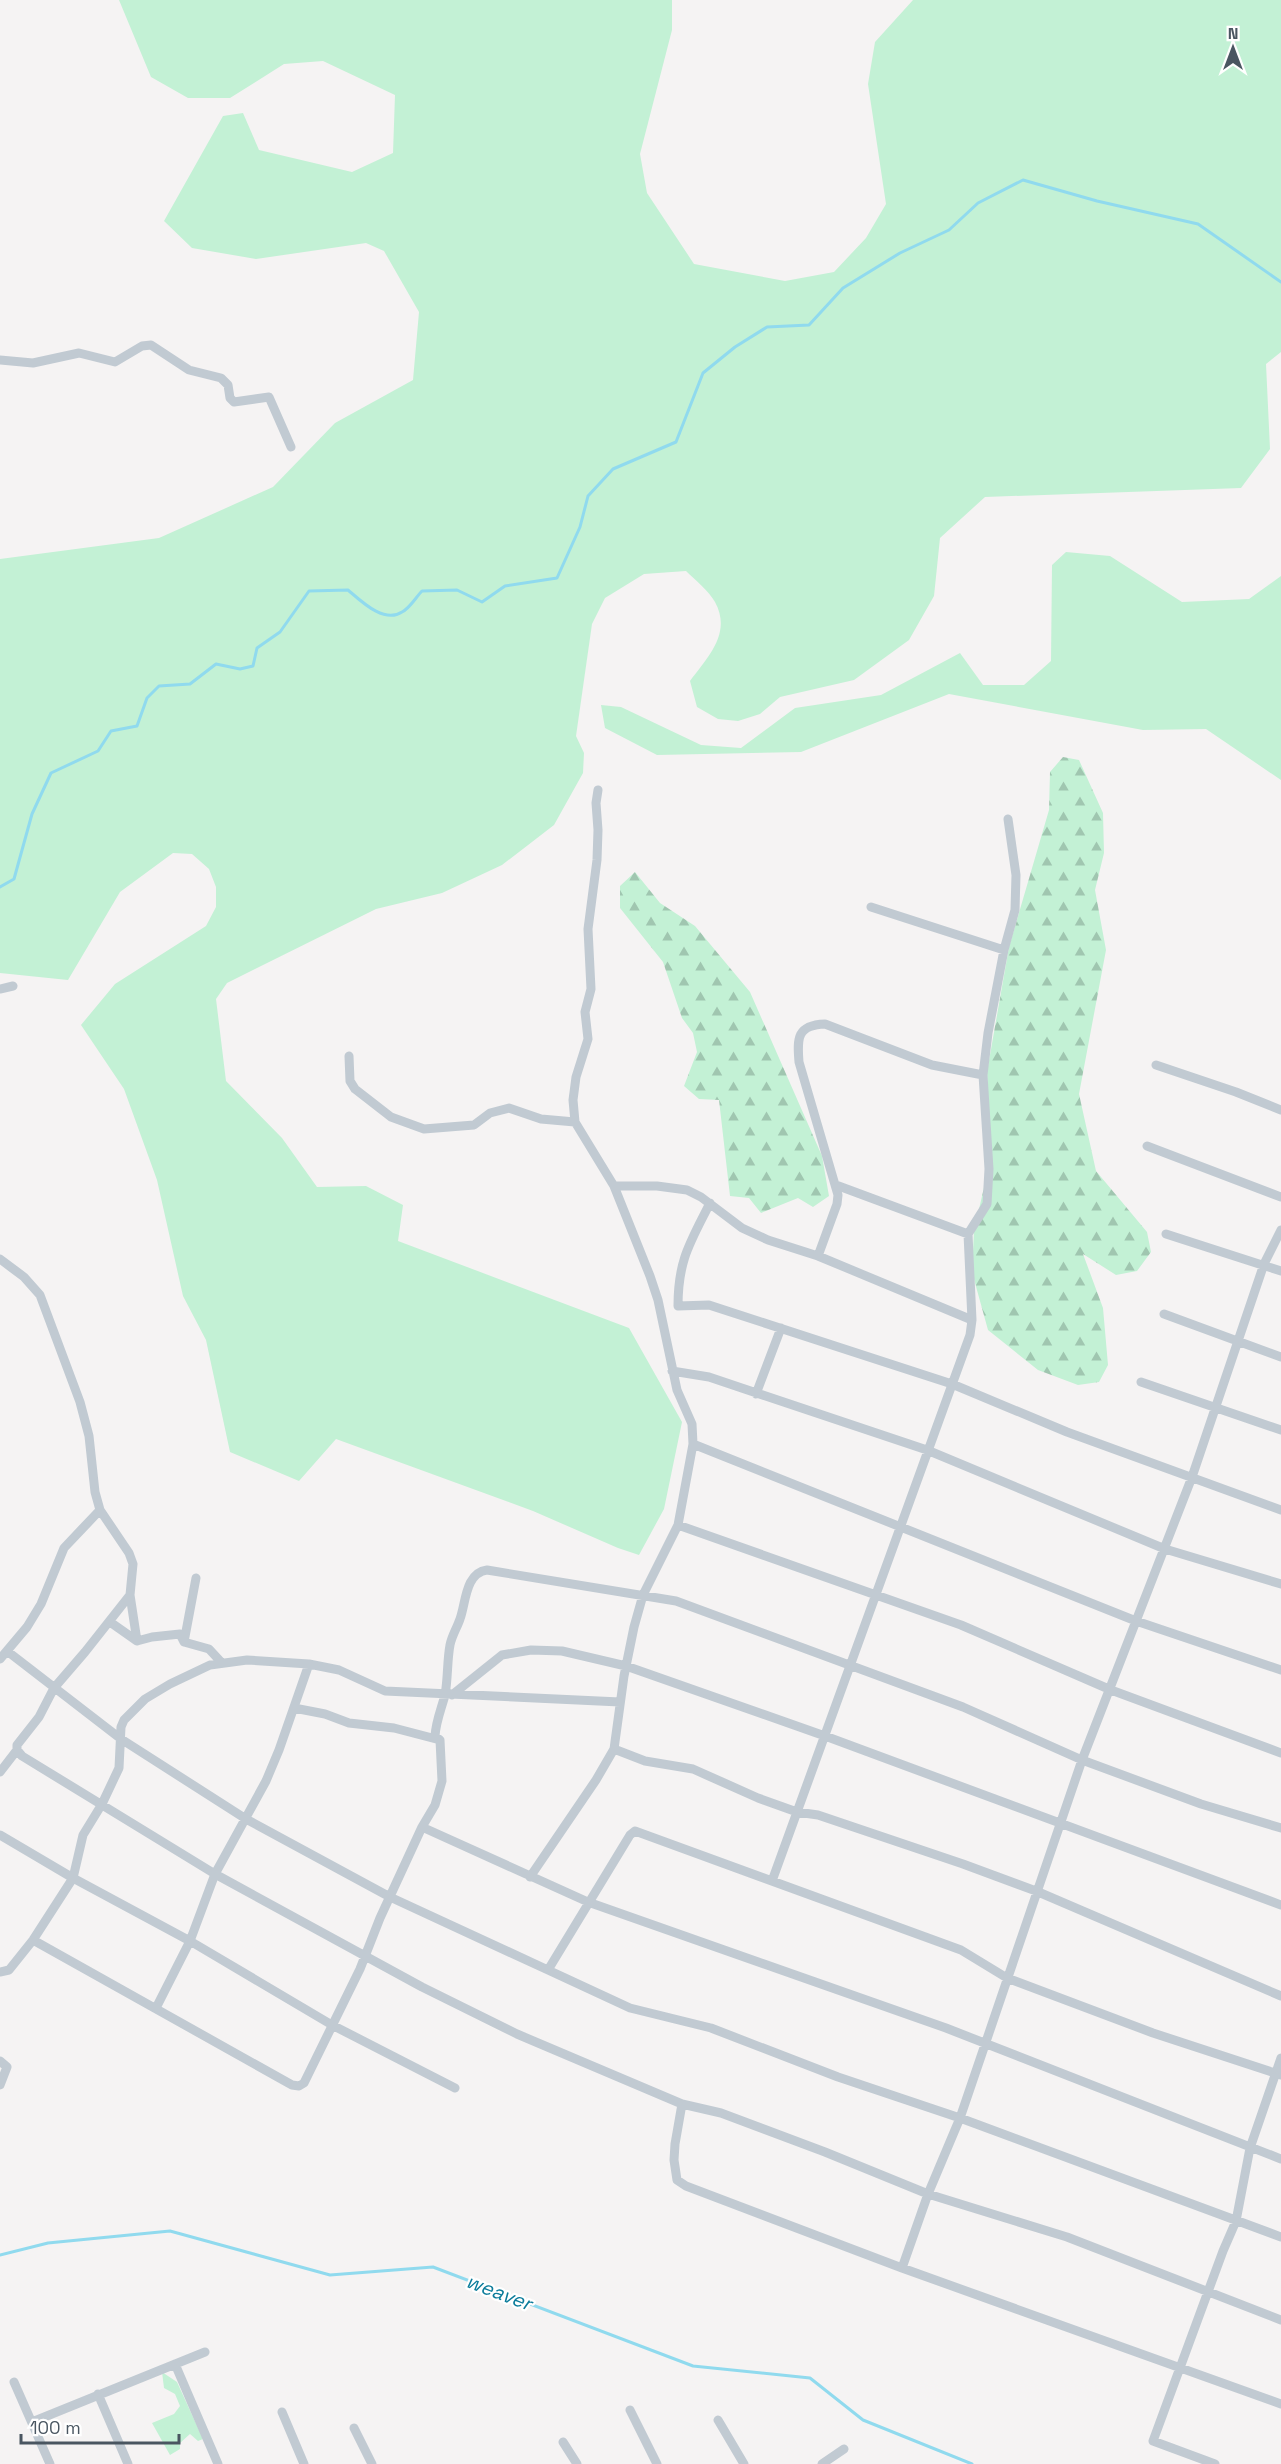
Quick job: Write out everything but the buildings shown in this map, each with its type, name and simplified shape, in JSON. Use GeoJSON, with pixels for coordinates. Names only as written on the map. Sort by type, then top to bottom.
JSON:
{"type":"FeatureCollection","features":[{"type":"Feature","properties":{"kind":"street"},"geometry":{"type":"LineString","coordinates":[[0,360],[33,363],[79,353],[115,362],[142,346],[151,345],[189,370],[221,378],[228,385],[230,398],[234,402],[269,397],[291,447]]}},
{"type":"Feature","properties":{"kind":"street"},"geometry":{"type":"LineString","coordinates":[[531,1877],[601,1773],[614,1749],[626,1666],[643,1595],[678,1526],[693,1444],[692,1424],[682,1406],[672,1371],[650,1276],[614,1185],[575,1122],[573,1100],[576,1077],[588,1039],[585,1012],[591,989],[588,929],[597,860],[596,803],[598,790]]}},
{"type":"Feature","properties":{"kind":"street"},"geometry":{"type":"LineString","coordinates":[[771,1881],[970,1335],[972,1320],[968,1234],[987,1204],[989,1169],[983,1075],[988,1034],[1004,950],[1015,910],[1016,875],[1008,819]]}},
{"type":"Feature","properties":{"kind":"street"},"geometry":{"type":"LineString","coordinates":[[871,907],[1004,950]]}},
{"type":"Feature","properties":{"kind":"street"},"geometry":{"type":"LineString","coordinates":[[0,989],[13,986]]}},
{"type":"Feature","properties":{"kind":"street"},"geometry":{"type":"LineString","coordinates":[[818,1256],[837,1204],[836,1185],[799,1062],[798,1043],[802,1030],[812,1024],[825,1024],[932,1065],[983,1075]]}},
{"type":"Feature","properties":{"kind":"street"},"geometry":{"type":"LineString","coordinates":[[349,1056],[350,1081],[355,1089],[391,1117],[424,1129],[474,1125],[490,1113],[509,1108],[541,1119],[575,1122]]}},
{"type":"Feature","properties":{"kind":"street"},"geometry":{"type":"LineString","coordinates":[[1156,1065],[1281,1110]]}},
{"type":"Feature","properties":{"kind":"street"},"geometry":{"type":"LineString","coordinates":[[1147,1146],[1281,1197]]}},
{"type":"Feature","properties":{"kind":"street"},"geometry":{"type":"LineString","coordinates":[[614,1185],[671,1187],[694,1193],[742,1228],[768,1240],[818,1256],[972,1320]]}},
{"type":"Feature","properties":{"kind":"street"},"geometry":{"type":"LineString","coordinates":[[836,1185],[968,1234]]}},
{"type":"Feature","properties":{"kind":"street"},"geometry":{"type":"LineString","coordinates":[[678,1306],[678,1279],[682,1262],[710,1203]]}},
{"type":"Feature","properties":{"kind":"street"},"geometry":{"type":"LineString","coordinates":[[902,2268],[928,2194],[960,2118],[1082,1760],[1192,1477],[1264,1264],[1281,1230]]}},
{"type":"Feature","properties":{"kind":"street"},"geometry":{"type":"LineString","coordinates":[[1166,1234],[1281,1271]]}},
{"type":"Feature","properties":{"kind":"street"},"geometry":{"type":"LineString","coordinates":[[0,1259],[24,1277],[39,1295],[83,1413],[89,1436],[95,1492],[100,1510],[129,1553],[133,1564],[130,1595],[137,1641]]}},
{"type":"Feature","properties":{"kind":"street"},"geometry":{"type":"LineString","coordinates":[[659,1307],[709,1305],[781,1328],[952,1384],[1067,1432],[1281,1510]]}},
{"type":"Feature","properties":{"kind":"street"},"geometry":{"type":"LineString","coordinates":[[1164,1314],[1281,1357]]}},
{"type":"Feature","properties":{"kind":"street"},"geometry":{"type":"LineString","coordinates":[[756,1394],[781,1328]]}},
{"type":"Feature","properties":{"kind":"street"},"geometry":{"type":"LineString","coordinates":[[672,1371],[700,1374],[927,1450],[1165,1549],[1281,1584]]}},
{"type":"Feature","properties":{"kind":"street"},"geometry":{"type":"LineString","coordinates":[[1141,1382],[1281,1430]]}},
{"type":"Feature","properties":{"kind":"street"},"geometry":{"type":"LineString","coordinates":[[693,1444],[1136,1621],[1281,1670]]}},
{"type":"Feature","properties":{"kind":"street"},"geometry":{"type":"LineString","coordinates":[[0,1659],[27,1627],[41,1604],[64,1548],[100,1510]]}},
{"type":"Feature","properties":{"kind":"street"},"geometry":{"type":"LineString","coordinates":[[678,1526],[961,1625],[1111,1690],[1281,1753]]}},
{"type":"Feature","properties":{"kind":"street"},"geometry":{"type":"LineString","coordinates":[[33,1940],[299,2086],[304,2084],[422,1827],[435,1805],[442,1781],[440,1740],[435,1736],[436,1723],[448,1695],[453,1634],[461,1617],[470,1584],[480,1571],[494,1571],[676,1601],[963,1707],[1082,1760],[1201,1803],[1281,1828]]}},
{"type":"Feature","properties":{"kind":"street"},"geometry":{"type":"LineString","coordinates":[[184,1642],[196,1578]]}},
{"type":"Feature","properties":{"kind":"street"},"geometry":{"type":"LineString","coordinates":[[0,1772],[16,1750],[16,1745],[39,1717],[54,1688],[130,1595]]}},
{"type":"Feature","properties":{"kind":"street"},"geometry":{"type":"LineString","coordinates":[[110,1622],[137,1641]]}},
{"type":"Feature","properties":{"kind":"street"},"geometry":{"type":"LineString","coordinates":[[137,1641],[180,1634],[184,1642],[208,1649],[221,1662]]}},
{"type":"Feature","properties":{"kind":"street"},"geometry":{"type":"LineString","coordinates":[[448,1695],[502,1655],[531,1650],[562,1651],[626,1666],[825,1736],[1281,1905]]}},
{"type":"Feature","properties":{"kind":"street"},"geometry":{"type":"LineString","coordinates":[[7,1652],[121,1739],[246,1819],[390,1897],[630,2008],[711,2028],[838,2077],[960,2118],[1281,2237]]}},
{"type":"Feature","properties":{"kind":"street"},"geometry":{"type":"LineString","coordinates":[[0,1972],[9,1970],[33,1940],[72,1878],[82,1835],[102,1804],[119,1768],[124,1720],[129,1712],[145,1699],[170,1684],[221,1662],[247,1660],[309,1664],[339,1670],[385,1691],[620,1702]]}},
{"type":"Feature","properties":{"kind":"street"},"geometry":{"type":"LineString","coordinates":[[156,2008],[190,1941],[215,1874],[266,1781],[309,1664]]}},
{"type":"Feature","properties":{"kind":"street"},"geometry":{"type":"LineString","coordinates":[[294,1708],[349,1722],[394,1728],[440,1740]]}},
{"type":"Feature","properties":{"kind":"street"},"geometry":{"type":"LineString","coordinates":[[614,1749],[645,1761],[693,1769],[758,1798],[797,1812],[818,1815],[1036,1891],[1281,1996]]}},
{"type":"Feature","properties":{"kind":"street"},"geometry":{"type":"LineString","coordinates":[[16,1750],[22,1756],[215,1874],[488,2021],[682,2104],[741,2121],[928,2194],[1067,2237],[1281,2320]]}},
{"type":"Feature","properties":{"kind":"street"},"geometry":{"type":"LineString","coordinates":[[422,1827],[588,1902],[984,2043],[1281,2159]]}},
{"type":"Feature","properties":{"kind":"street"},"geometry":{"type":"LineString","coordinates":[[548,1970],[588,1902],[630,1835],[635,1831],[961,1950],[1006,1978],[1153,2033],[1278,2074]]}},
{"type":"Feature","properties":{"kind":"street"},"geometry":{"type":"LineString","coordinates":[[0,1835],[72,1878],[190,1941],[332,2025],[455,2088]]}},
{"type":"Feature","properties":{"kind":"street"},"geometry":{"type":"LineString","coordinates":[[1215,2464],[1153,2441],[1207,2292],[1236,2221],[1250,2148],[1278,2074],[1281,2058]]}},
{"type":"Feature","properties":{"kind":"street"},"geometry":{"type":"LineString","coordinates":[[0,2085],[7,2073],[4,2064]]}},
{"type":"Feature","properties":{"kind":"street"},"geometry":{"type":"LineString","coordinates":[[682,2104],[674,2160],[677,2180],[686,2186],[902,2268],[1281,2404]]}},
{"type":"Feature","properties":{"kind":"street"},"geometry":{"type":"LineString","coordinates":[[32,2422],[205,2352]]}},
{"type":"Feature","properties":{"kind":"street"},"geometry":{"type":"LineString","coordinates":[[175,2364],[218,2464]]}},
{"type":"Feature","properties":{"kind":"street"},"geometry":{"type":"LineString","coordinates":[[14,2382],[50,2464]]}},
{"type":"Feature","properties":{"kind":"street"},"geometry":{"type":"LineString","coordinates":[[98,2394],[128,2464]]}},
{"type":"Feature","properties":{"kind":"street"},"geometry":{"type":"LineString","coordinates":[[630,2410],[657,2464]]}},
{"type":"Feature","properties":{"kind":"street"},"geometry":{"type":"LineString","coordinates":[[282,2412],[304,2464]]}},
{"type":"Feature","properties":{"kind":"street"},"geometry":{"type":"LineString","coordinates":[[718,2420],[744,2464]]}},
{"type":"Feature","properties":{"kind":"street"},"geometry":{"type":"LineString","coordinates":[[354,2428],[372,2464]]}},
{"type":"Feature","properties":{"kind":"street"},"geometry":{"type":"LineString","coordinates":[[563,2442],[577,2464]]}},
{"type":"Feature","properties":{"kind":"street"},"geometry":{"type":"LineString","coordinates":[[822,2464],[844,2449]]}},
{"type":"Feature","properties":{"kind":"green space"},"geometry":{"type":"Polygon","coordinates":[[[119,0],[672,0],[672,30],[640,154],[647,193],[694,264],[785,281],[834,272],[866,238],[886,204],[868,84],[875,42],[913,0],[1281,0],[1281,352],[1266,364],[1270,449],[1241,488],[985,497],[940,538],[934,596],[909,640],[854,680],[780,697],[760,714],[738,721],[718,719],[697,707],[690,681],[716,644],[721,624],[720,613],[715,602],[686,571],[644,574],[605,598],[592,624],[576,736],[584,753],[583,773],[554,825],[502,865],[442,893],[376,909],[227,983],[216,999],[226,1081],[282,1138],[317,1187],[366,1186],[403,1205],[398,1241],[629,1328],[682,1422],[664,1509],[639,1555],[533,1511],[336,1439],[299,1481],[230,1452],[206,1340],[183,1296],[157,1180],[124,1089],[81,1025],[115,984],[206,926],[216,907],[216,887],[209,869],[192,854],[173,853],[120,892],[68,980],[0,973],[0,559],[159,538],[273,487],[335,423],[413,380],[419,312],[384,251],[366,243],[256,259],[192,248],[164,221],[223,116],[243,113],[259,150],[352,172],[393,153],[395,95],[323,61],[284,64],[230,98],[188,98],[151,77],[119,0]]]}},
{"type":"Feature","properties":{"kind":"green space"},"geometry":{"type":"Polygon","coordinates":[[[1066,552],[1110,556],[1182,602],[1249,599],[1281,576],[1281,780],[1206,729],[1143,730],[949,694],[801,752],[657,755],[605,728],[601,705],[621,707],[701,745],[741,748],[795,708],[881,695],[960,653],[983,685],[1024,685],[1051,661],[1052,565],[1066,552]]]}},
{"type":"Feature","properties":{"kind":"green space"},"geometry":{"type":"Polygon","coordinates":[[[1063,757],[1079,760],[1103,813],[1104,853],[1095,890],[1106,950],[1079,1094],[1096,1171],[1147,1232],[1151,1252],[1137,1271],[1116,1275],[1083,1254],[1103,1308],[1108,1365],[1099,1382],[1078,1385],[1038,1370],[988,1330],[972,1272],[974,1231],[991,1157],[987,1072],[1009,947],[1049,810],[1050,772],[1063,757]]]}},
{"type":"Feature","properties":{"kind":"green space"},"geometry":{"type":"Polygon","coordinates":[[[635,872],[660,903],[695,926],[750,992],[822,1156],[829,1196],[813,1207],[798,1198],[761,1213],[749,1198],[730,1196],[719,1100],[699,1099],[684,1086],[697,1052],[693,1033],[682,1018],[663,962],[620,908],[620,886],[635,872]]]}},
{"type":"Feature","properties":{"kind":"green space"},"geometry":{"type":"Polygon","coordinates":[[[162,2372],[177,2382],[203,2439],[198,2441],[190,2434],[180,2443],[180,2449],[170,2455],[152,2423],[174,2414],[180,2406],[175,2394],[164,2388],[162,2372]]]}},
{"type":"Feature","properties":{"kind":"waterway"},"geometry":{"type":"LineString","coordinates":[[0,887],[14,879],[32,814],[51,773],[98,751],[111,731],[137,726],[147,698],[159,686],[190,684],[216,664],[240,669],[253,666],[257,648],[280,632],[309,591],[348,590],[373,610],[395,615],[408,608],[422,591],[457,590],[482,602],[505,586],[557,578],[580,527],[588,496],[613,469],[676,442],[703,373],[735,347],[767,327],[809,325],[843,288],[900,253],[949,230],[978,203],[1023,180],[1097,201],[1198,224],[1281,282]]}},
{"type":"Feature","properties":{"kind":"waterway","name":"weaver"},"geometry":{"type":"LineString","coordinates":[[0,2255],[48,2243],[170,2231],[330,2275],[433,2267],[693,2366],[810,2378],[863,2420],[972,2464]]}}]}
